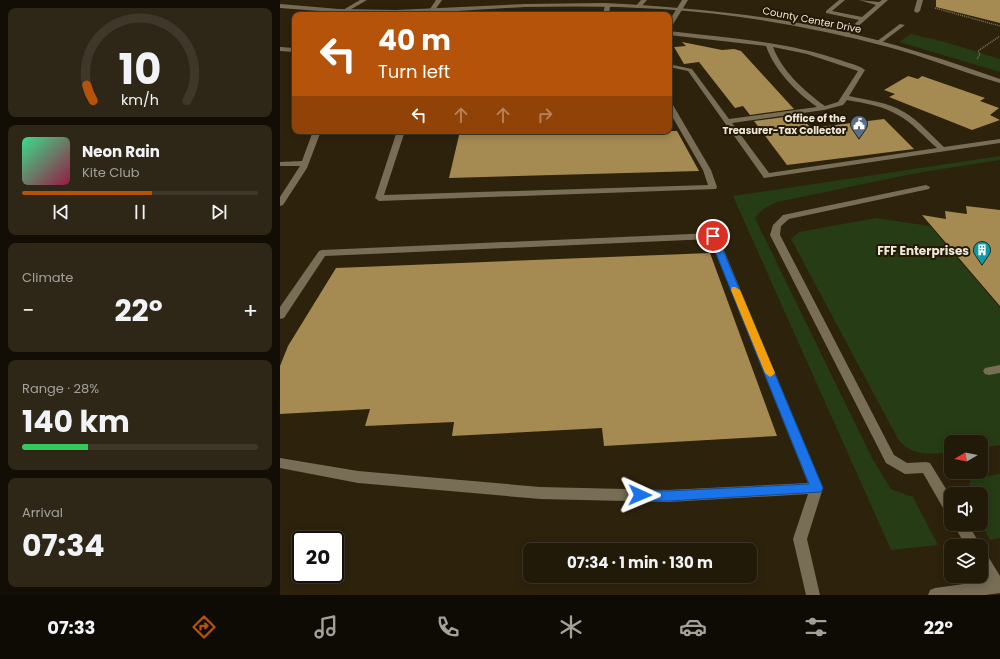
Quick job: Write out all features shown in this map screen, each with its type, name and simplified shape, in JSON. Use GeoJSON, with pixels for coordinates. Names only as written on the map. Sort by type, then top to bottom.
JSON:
{"type":"FeatureCollection","features":[{"type":"Feature","properties":{"kind":"street"},"geometry":{"type":"LineString","coordinates":[[346,10],[364,0]]}},
{"type":"Feature","properties":{"kind":"street"},"geometry":{"type":"LineString","coordinates":[[435,11],[439,0]]}},
{"type":"Feature","properties":{"kind":"street"},"geometry":{"type":"LineString","coordinates":[[638,7],[644,0]]}},
{"type":"Feature","properties":{"kind":"street"},"geometry":{"type":"LineString","coordinates":[[672,21],[685,0]]}},
{"type":"Feature","properties":{"kind":"street"},"geometry":{"type":"LineString","coordinates":[[842,0],[828,12],[862,19]]}},
{"type":"Feature","properties":{"kind":"street"},"geometry":{"type":"LineString","coordinates":[[862,0],[883,2]]}},
{"type":"Feature","properties":{"kind":"street"},"geometry":{"type":"LineString","coordinates":[[917,11],[920,0]]}},
{"type":"Feature","properties":{"kind":"street"},"geometry":{"type":"LineString","coordinates":[[846,35],[862,19],[883,2]]}},
{"type":"Feature","properties":{"kind":"street","name":"County Center Drive"},"geometry":{"type":"LineString","coordinates":[[414,12],[548,4],[638,7],[775,20],[878,43],[966,68],[1000,81]]}},
{"type":"Feature","properties":{"kind":"street","name":"County Center Drive"},"geometry":{"type":"LineString","coordinates":[[280,6],[377,12]]}},
{"type":"Feature","properties":{"kind":"street"},"geometry":{"type":"LineString","coordinates":[[606,12],[607,6]]}},
{"type":"Feature","properties":{"kind":"street"},"geometry":{"type":"LineString","coordinates":[[878,43],[902,25]]}},
{"type":"Feature","properties":{"kind":"street"},"geometry":{"type":"LineString","coordinates":[[672,33],[769,46],[826,58],[862,70],[841,104],[824,108],[727,121]]}},
{"type":"Feature","properties":{"kind":"street"},"geometry":{"type":"LineString","coordinates":[[769,46],[772,56],[809,99],[824,108]]}},
{"type":"Feature","properties":{"kind":"street"},"geometry":{"type":"LineString","coordinates":[[280,49],[292,50]]}},
{"type":"Feature","properties":{"kind":"street"},"geometry":{"type":"LineString","coordinates":[[672,66],[690,70],[766,176],[1000,141]]}},
{"type":"Feature","properties":{"kind":"street"},"geometry":{"type":"LineString","coordinates":[[846,98],[879,104],[896,110],[909,119],[942,150]]}},
{"type":"Feature","properties":{"kind":"street"},"geometry":{"type":"LineString","coordinates":[[400,134],[380,198],[713,187],[707,170],[672,110]]}},
{"type":"Feature","properties":{"kind":"street"},"geometry":{"type":"LineString","coordinates":[[280,203],[305,163],[316,134]]}},
{"type":"Feature","properties":{"kind":"street"},"geometry":{"type":"LineString","coordinates":[[280,164],[305,163]]}},
{"type":"Feature","properties":{"kind":"street"},"geometry":{"type":"LineString","coordinates":[[926,187],[786,217],[777,225],[774,235],[890,459],[905,469],[926,467],[944,497]]}},
{"type":"Feature","properties":{"kind":"street"},"geometry":{"type":"LineString","coordinates":[[280,315],[322,252],[713,236],[817,488],[800,539],[813,595]]}},
{"type":"Feature","properties":{"kind":"street"},"geometry":{"type":"LineString","coordinates":[[280,463],[358,477],[540,493],[668,496],[817,488]]}},
{"type":"Feature","properties":{"kind":"street"},"geometry":{"type":"LineString","coordinates":[[935,595],[999,586],[988,569]]}},
{"type":"Feature","properties":{"kind":"path"},"geometry":{"type":"LineString","coordinates":[[935,8],[1000,26]]}},
{"type":"Feature","properties":{"kind":"path"},"geometry":{"type":"LineString","coordinates":[[966,68],[978,58],[980,54],[978,50],[1000,36]]}},
{"type":"Feature","properties":{"kind":"green space"},"geometry":{"type":"Polygon","coordinates":[[[911,34],[945,42],[1000,59],[1000,72],[899,42],[911,34]]]}},
{"type":"Feature","properties":{"kind":"green space"},"geometry":{"type":"Polygon","coordinates":[[[1000,156],[1000,160],[917,173],[777,202],[763,209],[755,218],[873,460],[891,489],[913,497],[938,545],[891,550],[733,196],[1000,156]]]}},
{"type":"Feature","properties":{"kind":"green space"},"geometry":{"type":"Polygon","coordinates":[[[876,218],[930,226],[1000,308],[1000,445],[988,447],[988,435],[944,435],[944,452],[929,454],[916,452],[903,445],[898,439],[791,239],[799,232],[876,218]]]}},
{"type":"Feature","properties":{"kind":"green space"},"geometry":{"type":"Polygon","coordinates":[[[1000,474],[1000,538],[990,540],[985,531],[988,531],[988,487],[968,487],[971,479],[988,479],[988,476],[1000,474]]]}},
{"type":"Feature","properties":{"kind":"building"},"geometry":{"type":"Polygon","coordinates":[[[936,0],[1000,0],[1000,23],[936,7],[936,0]]]}},
{"type":"Feature","properties":{"kind":"building"},"geometry":{"type":"Polygon","coordinates":[[[682,42],[722,50],[734,49],[741,51],[794,109],[750,115],[743,106],[735,108],[699,62],[684,64],[674,47],[686,46],[682,42]]]}},
{"type":"Feature","properties":{"kind":"building"},"geometry":{"type":"Polygon","coordinates":[[[908,76],[918,79],[922,76],[985,98],[980,101],[999,108],[990,115],[1000,120],[972,130],[889,97],[895,94],[884,90],[908,76]]]}},
{"type":"Feature","properties":{"kind":"building"},"geometry":{"type":"Polygon","coordinates":[[[799,115],[811,128],[884,119],[914,149],[787,165],[754,121],[799,115]]]}},
{"type":"Feature","properties":{"kind":"building"},"geometry":{"type":"Polygon","coordinates":[[[672,131],[677,131],[699,171],[449,178],[459,134],[672,134],[672,131]]]}},
{"type":"Feature","properties":{"kind":"building","name":"FFF Enterprises"},"geometry":{"type":"Polygon","coordinates":[[[966,206],[1000,210],[1000,306],[922,215],[946,219],[945,211],[967,214],[966,206]]]}},
{"type":"Feature","properties":{"kind":"building"},"geometry":{"type":"Polygon","coordinates":[[[710,253],[777,436],[604,446],[602,428],[452,436],[454,422],[365,426],[370,409],[280,414],[280,366],[288,346],[336,268],[710,253]]]}},
{"type":"Feature","properties":{"kind":"slow traffic"},"geometry":{"type":"LineString","coordinates":[[735,290],[770,373]]}},
{"type":"Feature","properties":{"kind":"place","name":"Office of the Treasurer-Tax Collector"},"geometry":{"type":"Point","coordinates":[859,139]}},
{"type":"Feature","properties":{"kind":"place","name":"FFF Enterprises"},"geometry":{"type":"Point","coordinates":[982,265]}},
{"type":"Feature","properties":{"kind":"route"},"geometry":{"type":"LineString","coordinates":[[640,495],[668,496],[817,488],[713,236]]}}]}
